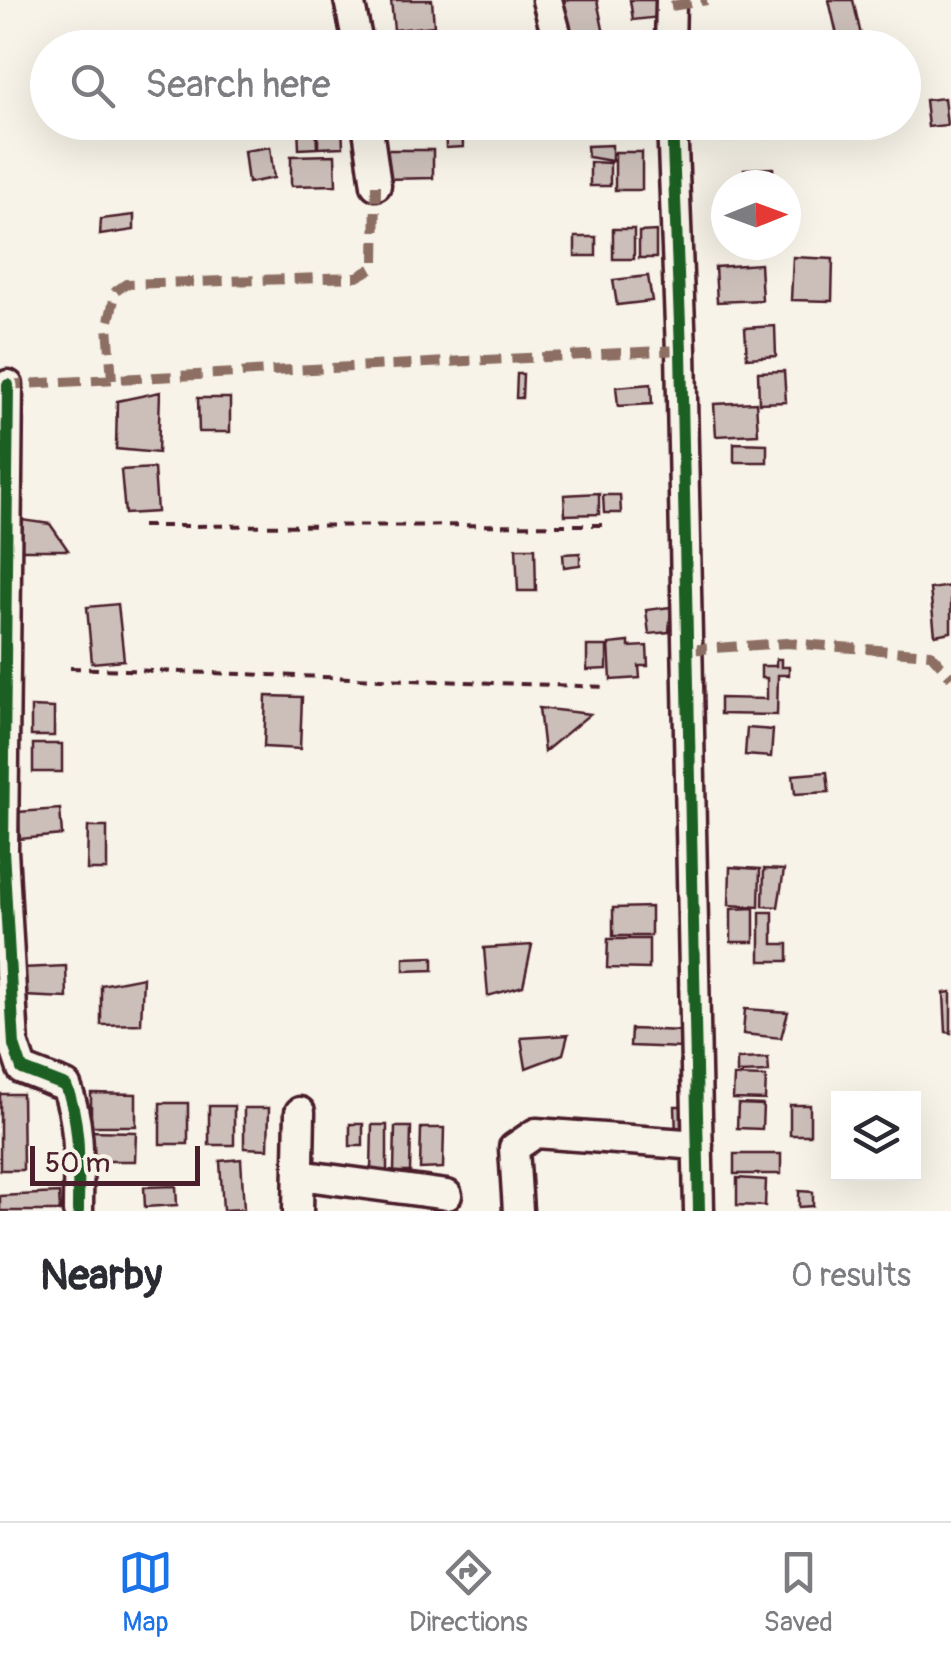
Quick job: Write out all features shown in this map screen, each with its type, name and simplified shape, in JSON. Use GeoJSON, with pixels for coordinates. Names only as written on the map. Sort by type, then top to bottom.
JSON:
{"type":"FeatureCollection","features":[{"type":"Feature","properties":{"kind":"street"},"geometry":{"type":"LineString","coordinates":[[349,0],[355,30]]}},
{"type":"Feature","properties":{"kind":"street"},"geometry":{"type":"LineString","coordinates":[[547,0],[555,30]]}},
{"type":"Feature","properties":{"kind":"street"},"geometry":{"type":"LineString","coordinates":[[671,30],[672,0]]}},
{"type":"Feature","properties":{"kind":"street"},"geometry":{"type":"LineString","coordinates":[[370,140],[376,186]]}},
{"type":"Feature","properties":{"kind":"street"},"geometry":{"type":"LineString","coordinates":[[673,140],[682,350],[699,1211]]}},
{"type":"Feature","properties":{"kind":"street"},"geometry":{"type":"LineString","coordinates":[[8,384],[3,850],[14,1045],[22,1069],[66,1086],[78,1139],[78,1211]]}},
{"type":"Feature","properties":{"kind":"street"},"geometry":{"type":"LineString","coordinates":[[298,1211],[300,1112]]}},
{"type":"Feature","properties":{"kind":"street"},"geometry":{"type":"LineString","coordinates":[[518,1211],[514,1148],[536,1132],[698,1145]]}},
{"type":"Feature","properties":{"kind":"street"},"geometry":{"type":"LineString","coordinates":[[298,1175],[447,1195]]}},
{"type":"Feature","properties":{"kind":"path"},"geometry":{"type":"LineString","coordinates":[[142,526],[610,526]]}},
{"type":"Feature","properties":{"kind":"path"},"geometry":{"type":"LineString","coordinates":[[70,668],[608,687]]}},
{"type":"Feature","properties":{"kind":"building"},"geometry":{"type":"Polygon","coordinates":[[[391,0],[432,0],[434,26],[394,30],[391,0]]]}},
{"type":"Feature","properties":{"kind":"building"},"geometry":{"type":"Polygon","coordinates":[[[563,0],[597,0],[603,30],[569,30],[563,0]]]}},
{"type":"Feature","properties":{"kind":"building"},"geometry":{"type":"Polygon","coordinates":[[[630,0],[659,0],[661,17],[633,20],[630,0]]]}},
{"type":"Feature","properties":{"kind":"building"},"geometry":{"type":"Polygon","coordinates":[[[829,0],[853,0],[860,30],[836,30],[829,0]]]}},
{"type":"Feature","properties":{"kind":"building"},"geometry":{"type":"Polygon","coordinates":[[[944,98],[947,125],[928,127],[925,100],[944,98]]]}},
{"type":"Feature","properties":{"kind":"building"},"geometry":{"type":"Polygon","coordinates":[[[299,140],[317,140],[317,148],[299,149],[299,140]]]}},
{"type":"Feature","properties":{"kind":"building"},"geometry":{"type":"Polygon","coordinates":[[[318,140],[343,140],[343,147],[318,148],[318,140]]]}},
{"type":"Feature","properties":{"kind":"building"},"geometry":{"type":"Polygon","coordinates":[[[446,140],[463,140],[463,147],[446,148],[446,140]]]}},
{"type":"Feature","properties":{"kind":"building"},"geometry":{"type":"Polygon","coordinates":[[[612,145],[612,161],[588,157],[587,146],[612,145]]]}},
{"type":"Feature","properties":{"kind":"building"},"geometry":{"type":"Polygon","coordinates":[[[270,147],[274,178],[248,183],[244,151],[270,147]]]}},
{"type":"Feature","properties":{"kind":"building"},"geometry":{"type":"Polygon","coordinates":[[[384,150],[433,150],[433,178],[384,179],[384,150]]]}},
{"type":"Feature","properties":{"kind":"building"},"geometry":{"type":"Polygon","coordinates":[[[615,152],[642,152],[642,190],[615,190],[615,152]]]}},
{"type":"Feature","properties":{"kind":"building"},"geometry":{"type":"Polygon","coordinates":[[[335,155],[336,185],[291,186],[291,156],[335,155]]]}},
{"type":"Feature","properties":{"kind":"building"},"geometry":{"type":"Polygon","coordinates":[[[590,162],[610,163],[610,186],[590,186],[590,162]]]}},
{"type":"Feature","properties":{"kind":"building"},"geometry":{"type":"Polygon","coordinates":[[[134,215],[134,230],[100,235],[101,219],[134,215]]]}},
{"type":"Feature","properties":{"kind":"building"},"geometry":{"type":"Polygon","coordinates":[[[613,229],[634,229],[634,259],[613,259],[613,229]]]}},
{"type":"Feature","properties":{"kind":"building"},"geometry":{"type":"Polygon","coordinates":[[[656,231],[656,258],[639,258],[639,232],[656,231]]]}},
{"type":"Feature","properties":{"kind":"building"},"geometry":{"type":"Polygon","coordinates":[[[575,237],[596,237],[596,256],[575,256],[575,237]]]}},
{"type":"Feature","properties":{"kind":"building"},"geometry":{"type":"Polygon","coordinates":[[[833,259],[832,301],[791,300],[793,260],[833,259]]]}},
{"type":"Feature","properties":{"kind":"building"},"geometry":{"type":"Polygon","coordinates":[[[760,264],[762,300],[717,302],[715,267],[760,264]]]}},
{"type":"Feature","properties":{"kind":"building"},"geometry":{"type":"Polygon","coordinates":[[[648,276],[652,301],[617,305],[613,280],[648,276]]]}},
{"type":"Feature","properties":{"kind":"building"},"geometry":{"type":"Polygon","coordinates":[[[775,326],[776,356],[747,358],[745,328],[775,326]]]}},
{"type":"Feature","properties":{"kind":"building"},"geometry":{"type":"Polygon","coordinates":[[[784,371],[786,402],[759,403],[758,372],[784,371]]]}},
{"type":"Feature","properties":{"kind":"building"},"geometry":{"type":"Polygon","coordinates":[[[517,374],[523,374],[522,398],[516,398],[517,374]]]}},
{"type":"Feature","properties":{"kind":"building"},"geometry":{"type":"Polygon","coordinates":[[[651,384],[652,404],[618,406],[616,387],[651,384]]]}},
{"type":"Feature","properties":{"kind":"building"},"geometry":{"type":"Polygon","coordinates":[[[160,392],[158,453],[116,449],[117,401],[160,392]]]}},
{"type":"Feature","properties":{"kind":"building"},"geometry":{"type":"Polygon","coordinates":[[[198,398],[230,398],[230,432],[199,432],[198,398]]]}},
{"type":"Feature","properties":{"kind":"building"},"geometry":{"type":"Polygon","coordinates":[[[756,402],[758,434],[716,436],[714,404],[756,402]]]}},
{"type":"Feature","properties":{"kind":"building"},"geometry":{"type":"Polygon","coordinates":[[[734,443],[767,444],[767,462],[734,462],[734,443]]]}},
{"type":"Feature","properties":{"kind":"building"},"geometry":{"type":"Polygon","coordinates":[[[154,468],[157,512],[125,514],[121,470],[154,468]]]}},
{"type":"Feature","properties":{"kind":"building"},"geometry":{"type":"Polygon","coordinates":[[[599,493],[599,514],[565,515],[564,495],[599,493]]]}},
{"type":"Feature","properties":{"kind":"building"},"geometry":{"type":"Polygon","coordinates":[[[603,495],[620,495],[621,513],[604,513],[603,495]]]}},
{"type":"Feature","properties":{"kind":"building"},"geometry":{"type":"Polygon","coordinates":[[[22,520],[50,524],[68,550],[18,550],[22,520]]]}},
{"type":"Feature","properties":{"kind":"building"},"geometry":{"type":"Polygon","coordinates":[[[516,548],[535,548],[536,591],[518,591],[516,548]]]}},
{"type":"Feature","properties":{"kind":"building"},"geometry":{"type":"Polygon","coordinates":[[[580,553],[580,565],[564,567],[563,554],[580,553]]]}},
{"type":"Feature","properties":{"kind":"building"},"geometry":{"type":"Polygon","coordinates":[[[951,586],[951,632],[935,635],[930,589],[951,586]]]}},
{"type":"Feature","properties":{"kind":"building"},"geometry":{"type":"Polygon","coordinates":[[[118,604],[124,660],[92,663],[87,607],[118,604]]]}},
{"type":"Feature","properties":{"kind":"building"},"geometry":{"type":"Polygon","coordinates":[[[671,607],[669,632],[649,634],[646,610],[671,607]]]}},
{"type":"Feature","properties":{"kind":"building"},"geometry":{"type":"Polygon","coordinates":[[[629,642],[629,647],[647,646],[648,666],[639,666],[640,678],[611,680],[609,644],[629,642]]]}},
{"type":"Feature","properties":{"kind":"building"},"geometry":{"type":"Polygon","coordinates":[[[587,646],[607,646],[607,669],[587,670],[587,646]]]}},
{"type":"Feature","properties":{"kind":"building"},"geometry":{"type":"Polygon","coordinates":[[[776,659],[781,659],[781,667],[789,667],[789,675],[778,675],[777,715],[720,714],[720,698],[767,699],[767,678],[761,678],[761,666],[776,666],[776,659]]]}},
{"type":"Feature","properties":{"kind":"building"},"geometry":{"type":"Polygon","coordinates":[[[266,696],[302,697],[300,749],[264,747],[266,696]]]}},
{"type":"Feature","properties":{"kind":"building"},"geometry":{"type":"Polygon","coordinates":[[[31,707],[54,708],[54,736],[31,736],[31,707]]]}},
{"type":"Feature","properties":{"kind":"building"},"geometry":{"type":"Polygon","coordinates":[[[539,708],[590,714],[544,752],[539,708]]]}},
{"type":"Feature","properties":{"kind":"building"},"geometry":{"type":"Polygon","coordinates":[[[747,728],[773,730],[771,757],[745,755],[747,728]]]}},
{"type":"Feature","properties":{"kind":"building"},"geometry":{"type":"Polygon","coordinates":[[[33,744],[62,744],[62,772],[33,772],[33,744]]]}},
{"type":"Feature","properties":{"kind":"building"},"geometry":{"type":"Polygon","coordinates":[[[827,772],[829,792],[795,794],[793,775],[827,772]]]}},
{"type":"Feature","properties":{"kind":"building"},"geometry":{"type":"Polygon","coordinates":[[[60,809],[62,835],[20,839],[18,812],[60,809]]]}},
{"type":"Feature","properties":{"kind":"building"},"geometry":{"type":"Polygon","coordinates":[[[88,827],[107,827],[107,870],[87,870],[88,827]]]}},
{"type":"Feature","properties":{"kind":"building"},"geometry":{"type":"Polygon","coordinates":[[[730,867],[760,869],[759,907],[729,905],[730,867]]]}},
{"type":"Feature","properties":{"kind":"building"},"geometry":{"type":"Polygon","coordinates":[[[764,869],[784,870],[778,907],[763,906],[764,869]]]}},
{"type":"Feature","properties":{"kind":"building"},"geometry":{"type":"Polygon","coordinates":[[[651,907],[651,936],[613,936],[613,908],[651,907]]]}},
{"type":"Feature","properties":{"kind":"building"},"geometry":{"type":"Polygon","coordinates":[[[754,908],[754,942],[731,942],[731,909],[754,908]]]}},
{"type":"Feature","properties":{"kind":"building"},"geometry":{"type":"Polygon","coordinates":[[[760,912],[773,912],[773,944],[788,944],[788,961],[760,961],[760,912]]]}},
{"type":"Feature","properties":{"kind":"building"},"geometry":{"type":"Polygon","coordinates":[[[608,939],[649,939],[649,969],[607,968],[608,939]]]}},
{"type":"Feature","properties":{"kind":"building"},"geometry":{"type":"Polygon","coordinates":[[[532,945],[523,986],[488,996],[484,948],[532,945]]]}},
{"type":"Feature","properties":{"kind":"building"},"geometry":{"type":"Polygon","coordinates":[[[433,957],[433,970],[404,971],[404,958],[433,957]]]}},
{"type":"Feature","properties":{"kind":"building"},"geometry":{"type":"Polygon","coordinates":[[[66,966],[67,998],[24,996],[22,968],[66,966]]]}},
{"type":"Feature","properties":{"kind":"building"},"geometry":{"type":"Polygon","coordinates":[[[143,977],[141,1024],[101,1025],[101,985],[143,977]]]}},
{"type":"Feature","properties":{"kind":"building"},"geometry":{"type":"Polygon","coordinates":[[[951,992],[951,1033],[946,1032],[944,993],[951,992]]]}},
{"type":"Feature","properties":{"kind":"building"},"geometry":{"type":"Polygon","coordinates":[[[745,1009],[788,1012],[781,1038],[743,1034],[745,1009]]]}},
{"type":"Feature","properties":{"kind":"building"},"geometry":{"type":"Polygon","coordinates":[[[631,1029],[684,1031],[683,1048],[630,1046],[631,1029]]]}},
{"type":"Feature","properties":{"kind":"building"},"geometry":{"type":"Polygon","coordinates":[[[568,1035],[563,1054],[526,1068],[521,1038],[568,1035]]]}},
{"type":"Feature","properties":{"kind":"building"},"geometry":{"type":"Polygon","coordinates":[[[768,1058],[769,1072],[737,1073],[737,1059],[768,1058]]]}},
{"type":"Feature","properties":{"kind":"building"},"geometry":{"type":"Polygon","coordinates":[[[734,1076],[766,1077],[765,1100],[733,1099],[734,1076]]]}},
{"type":"Feature","properties":{"kind":"building"},"geometry":{"type":"Polygon","coordinates":[[[91,1093],[136,1094],[136,1126],[91,1126],[91,1093]]]}},
{"type":"Feature","properties":{"kind":"building"},"geometry":{"type":"Polygon","coordinates":[[[0,1094],[22,1094],[23,1170],[0,1170],[0,1094]]]}},
{"type":"Feature","properties":{"kind":"building"},"geometry":{"type":"Polygon","coordinates":[[[160,1103],[188,1103],[188,1144],[160,1144],[160,1103]]]}},
{"type":"Feature","properties":{"kind":"building"},"geometry":{"type":"Polygon","coordinates":[[[738,1104],[763,1105],[762,1129],[737,1128],[738,1104]]]}},
{"type":"Feature","properties":{"kind":"building"},"geometry":{"type":"Polygon","coordinates":[[[790,1105],[810,1105],[810,1135],[790,1135],[790,1105]]]}},
{"type":"Feature","properties":{"kind":"building"},"geometry":{"type":"Polygon","coordinates":[[[209,1106],[234,1106],[234,1145],[209,1145],[209,1106]]]}},
{"type":"Feature","properties":{"kind":"building"},"geometry":{"type":"Polygon","coordinates":[[[675,1106],[693,1106],[693,1135],[676,1136],[675,1106]]]}},
{"type":"Feature","properties":{"kind":"building"},"geometry":{"type":"Polygon","coordinates":[[[244,1108],[269,1108],[268,1149],[244,1148],[244,1108]]]}},
{"type":"Feature","properties":{"kind":"building"},"geometry":{"type":"Polygon","coordinates":[[[350,1124],[363,1124],[363,1146],[350,1146],[350,1124]]]}},
{"type":"Feature","properties":{"kind":"building"},"geometry":{"type":"Polygon","coordinates":[[[372,1125],[387,1125],[387,1172],[371,1172],[372,1125]]]}},
{"type":"Feature","properties":{"kind":"building"},"geometry":{"type":"Polygon","coordinates":[[[395,1127],[411,1127],[410,1172],[394,1172],[395,1127]]]}},
{"type":"Feature","properties":{"kind":"building"},"geometry":{"type":"Polygon","coordinates":[[[421,1128],[444,1128],[443,1168],[420,1169],[421,1128]]]}},
{"type":"Feature","properties":{"kind":"building"},"geometry":{"type":"Polygon","coordinates":[[[87,1131],[136,1132],[135,1161],[87,1161],[87,1131]]]}},
{"type":"Feature","properties":{"kind":"building"},"geometry":{"type":"Polygon","coordinates":[[[734,1154],[781,1154],[781,1174],[734,1174],[734,1154]]]}},
{"type":"Feature","properties":{"kind":"building"},"geometry":{"type":"Polygon","coordinates":[[[241,1159],[244,1209],[223,1210],[220,1161],[241,1159]]]}},
{"type":"Feature","properties":{"kind":"building"},"geometry":{"type":"Polygon","coordinates":[[[737,1178],[766,1180],[765,1206],[737,1205],[737,1178]]]}},
{"type":"Feature","properties":{"kind":"building"},"geometry":{"type":"Polygon","coordinates":[[[176,1186],[177,1205],[145,1207],[144,1187],[176,1186]]]}},
{"type":"Feature","properties":{"kind":"building"},"geometry":{"type":"Polygon","coordinates":[[[799,1191],[813,1192],[813,1206],[799,1207],[799,1191]]]}},
{"type":"Feature","properties":{"kind":"building"},"geometry":{"type":"Polygon","coordinates":[[[59,1193],[60,1211],[0,1211],[0,1196],[59,1193]]]}},
{"type":"Feature","properties":{"kind":"marked path"},"geometry":{"type":"LineString","coordinates":[[671,6],[707,0]]}},
{"type":"Feature","properties":{"kind":"marked path"},"geometry":{"type":"LineString","coordinates":[[112,380],[108,325],[116,291],[126,284],[357,277],[375,267],[376,185]]}},
{"type":"Feature","properties":{"kind":"marked path"},"geometry":{"type":"LineString","coordinates":[[2,385],[681,350]]}},
{"type":"Feature","properties":{"kind":"marked path"},"geometry":{"type":"LineString","coordinates":[[687,650],[786,643],[931,654],[951,677]]}},
{"type":"Feature","properties":{"kind":"cycle path"},"geometry":{"type":"LineString","coordinates":[[673,140],[681,350],[699,1211]]}},
{"type":"Feature","properties":{"kind":"cycle path"},"geometry":{"type":"LineString","coordinates":[[8,385],[3,850],[14,1045],[22,1069],[66,1086],[77,1132],[78,1211]]}}]}
